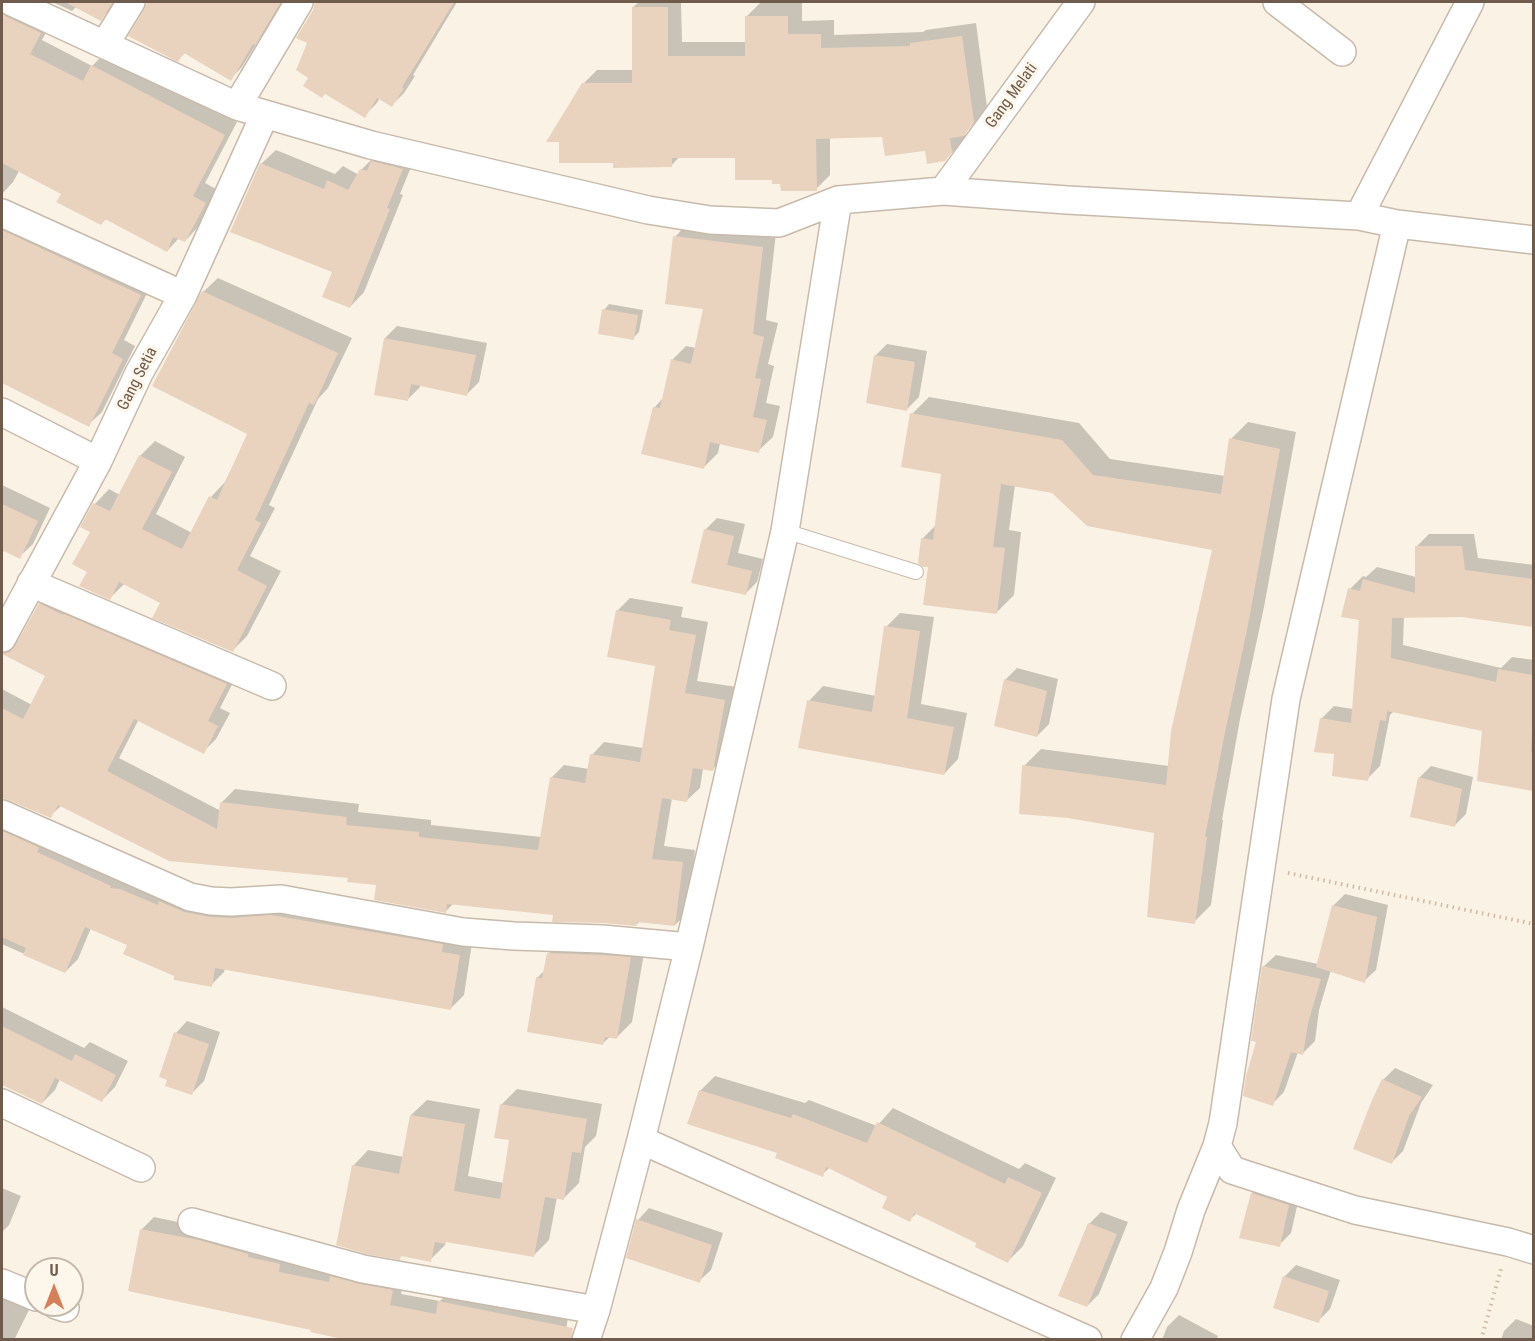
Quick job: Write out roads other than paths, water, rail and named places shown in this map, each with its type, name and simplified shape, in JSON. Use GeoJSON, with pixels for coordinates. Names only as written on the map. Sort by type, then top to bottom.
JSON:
{"type":"FeatureCollection","features":[{"type":"Feature","properties":{"kind":"street"},"geometry":{"type":"LineString","coordinates":[[12,2],[237,106],[394,150],[648,210],[710,220],[779,223],[838,200],[943,190],[1067,200],[1359,216],[1397,224],[1533,240]]}},
{"type":"Feature","properties":{"kind":"street"},"geometry":{"type":"LineString","coordinates":[[105,44],[131,2]]}},
{"type":"Feature","properties":{"kind":"street"},"geometry":{"type":"LineString","coordinates":[[237,106],[299,2]]}},
{"type":"Feature","properties":{"kind":"street","name":"Gang Melati"},"geometry":{"type":"LineString","coordinates":[[943,190],[1081,2]]}},
{"type":"Feature","properties":{"kind":"street"},"geometry":{"type":"LineString","coordinates":[[1277,2],[1342,52]]}},
{"type":"Feature","properties":{"kind":"street"},"geometry":{"type":"LineString","coordinates":[[1359,216],[1470,2]]}},
{"type":"Feature","properties":{"kind":"street","name":"Gang Setia"},"geometry":{"type":"LineString","coordinates":[[5,625],[98,461],[140,373],[183,295],[265,114]]}},
{"type":"Feature","properties":{"kind":"street"},"geometry":{"type":"LineString","coordinates":[[586,1340],[642,1140],[785,531],[838,200]]}},
{"type":"Feature","properties":{"kind":"street"},"geometry":{"type":"LineString","coordinates":[[2,213],[183,295]]}},
{"type":"Feature","properties":{"kind":"street"},"geometry":{"type":"LineString","coordinates":[[1135,1340],[1164,1287],[1191,1210],[1217,1146],[1223,1124],[1286,699],[1397,224]]}},
{"type":"Feature","properties":{"kind":"street"},"geometry":{"type":"LineString","coordinates":[[2,412],[98,461]]}},
{"type":"Feature","properties":{"kind":"street"},"geometry":{"type":"LineString","coordinates":[[31,582],[272,686]]}},
{"type":"Feature","properties":{"kind":"street"},"geometry":{"type":"LineString","coordinates":[[2,814],[190,897],[231,902],[281,899],[463,932],[602,939],[689,947]]}},
{"type":"Feature","properties":{"kind":"street"},"geometry":{"type":"LineString","coordinates":[[2,1103],[141,1168]]}},
{"type":"Feature","properties":{"kind":"street"},"geometry":{"type":"LineString","coordinates":[[642,1140],[1088,1340]]}},
{"type":"Feature","properties":{"kind":"street"},"geometry":{"type":"LineString","coordinates":[[1217,1146],[1232,1170],[1355,1210],[1508,1242],[1533,1250]]}},
{"type":"Feature","properties":{"kind":"street"},"geometry":{"type":"LineString","coordinates":[[192,1222],[363,1269],[596,1310]]}},
{"type":"Feature","properties":{"kind":"street"},"geometry":{"type":"LineString","coordinates":[[2,1283],[24,1292]]}},
{"type":"Feature","properties":{"kind":"lane"},"geometry":{"type":"LineString","coordinates":[[785,531],[916,572]]}}]}
